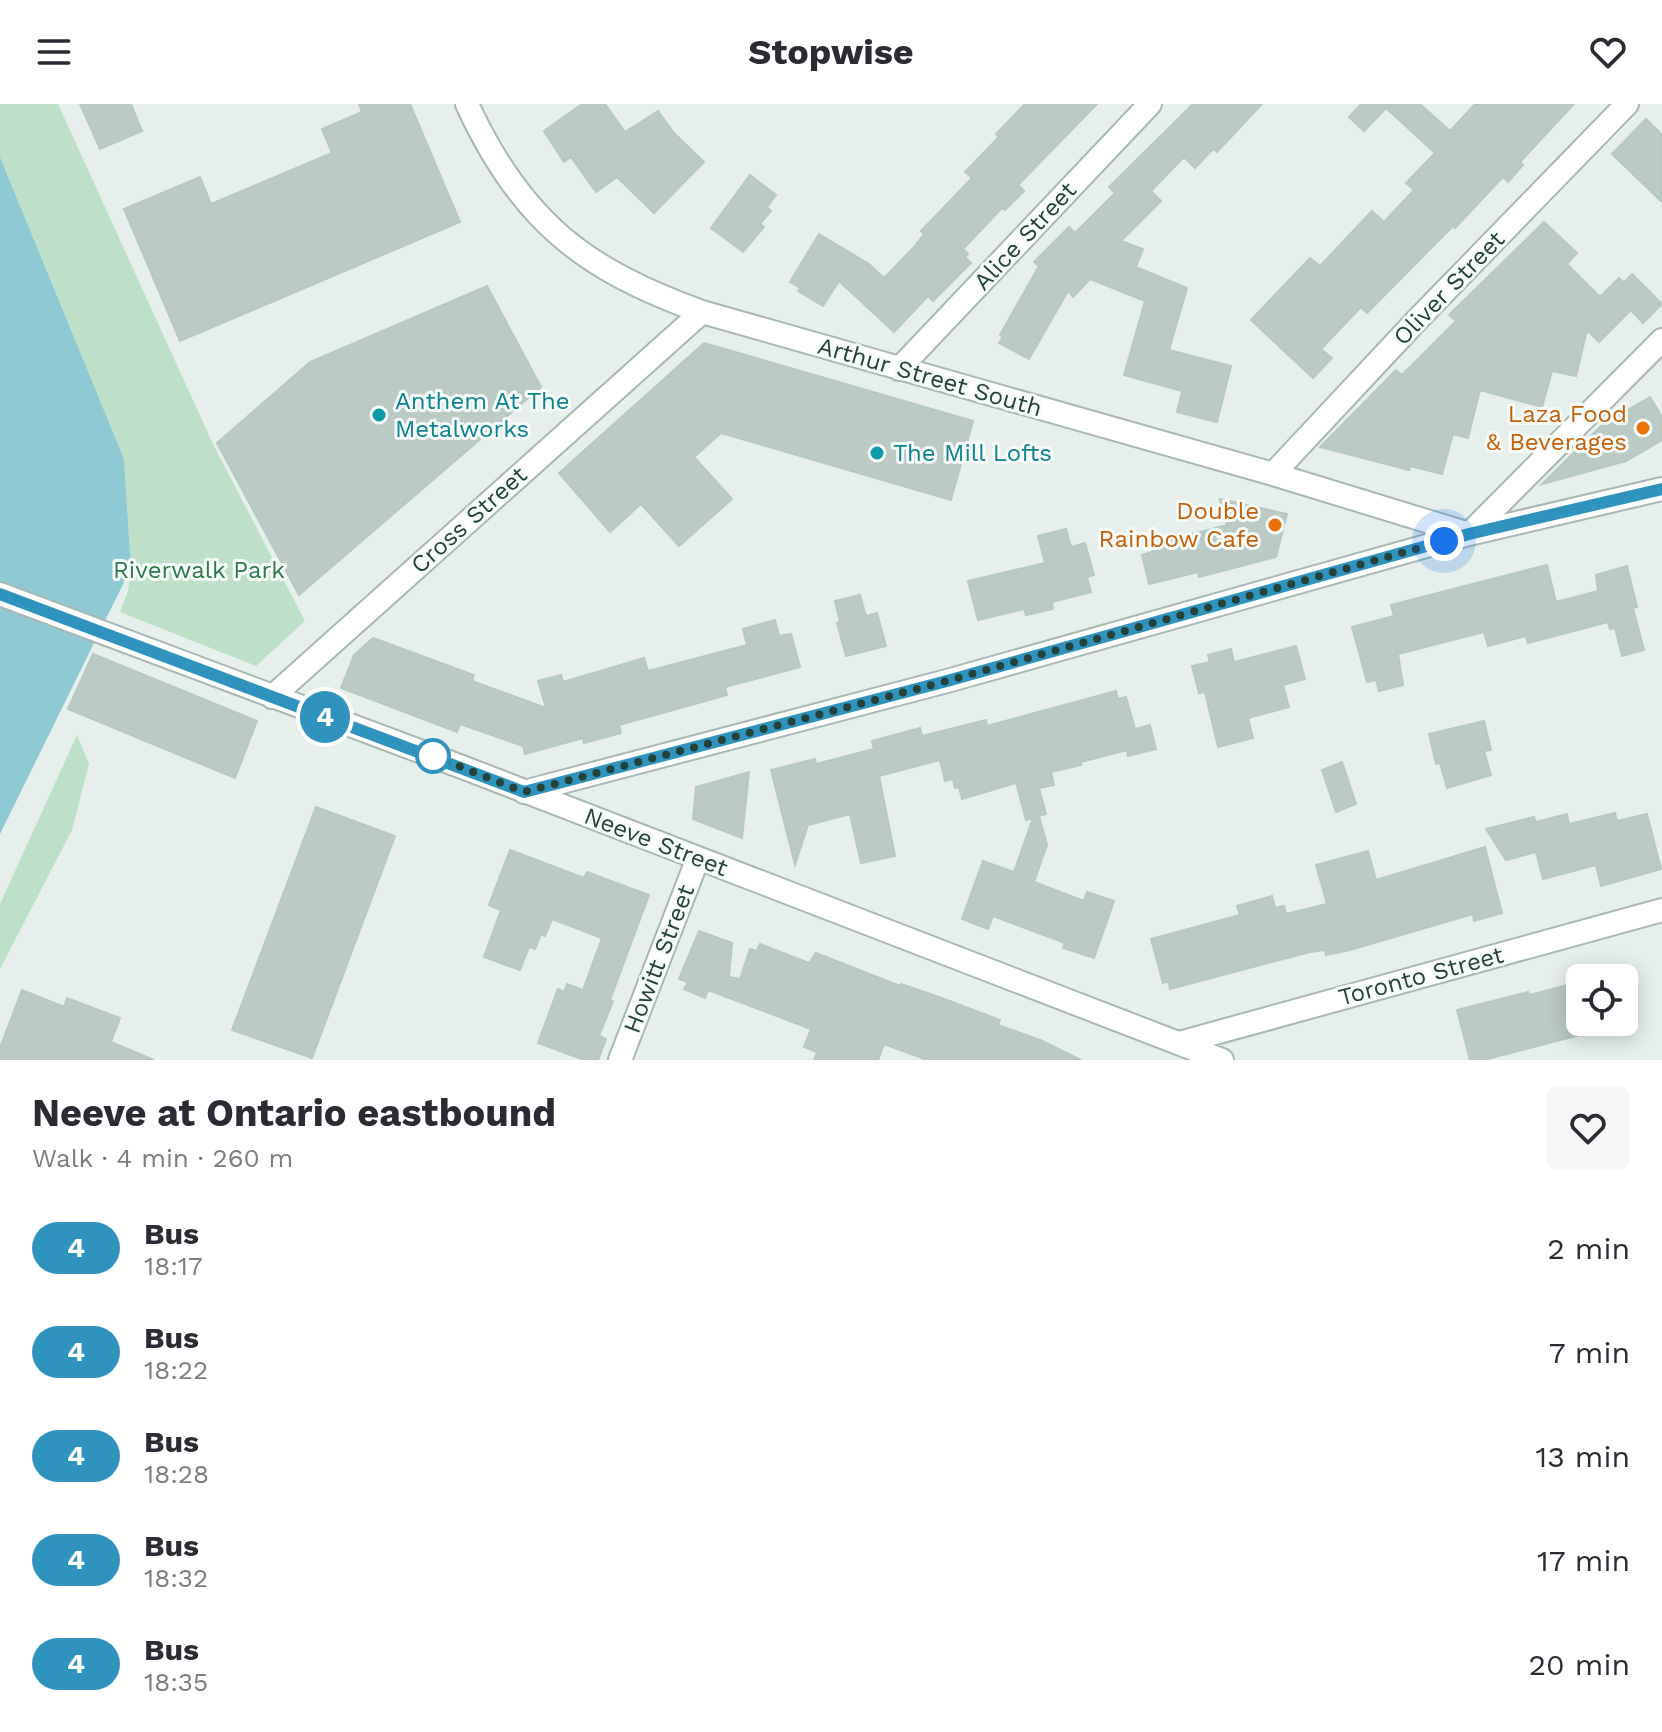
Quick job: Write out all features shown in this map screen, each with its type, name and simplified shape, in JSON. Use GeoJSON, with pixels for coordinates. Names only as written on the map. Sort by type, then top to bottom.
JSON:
{"type":"FeatureCollection","features":[{"type":"Feature","properties":{"kind":"street","name":"Arthur Street South"},"geometry":{"type":"LineString","coordinates":[[467,104],[505,174],[526,202],[583,254],[629,283],[702,312],[1273,474],[1469,534]]}},
{"type":"Feature","properties":{"kind":"street","name":"Alice Street"},"geometry":{"type":"LineString","coordinates":[[899,369],[1150,104]]}},
{"type":"Feature","properties":{"kind":"street","name":"Oliver Street"},"geometry":{"type":"LineString","coordinates":[[1273,474],[1417,320],[1627,104]]}},
{"type":"Feature","properties":{"kind":"street","name":"Cross Street"},"geometry":{"type":"LineString","coordinates":[[272,697],[702,312]]}},
{"type":"Feature","properties":{"kind":"street"},"geometry":{"type":"LineString","coordinates":[[1469,534],[1662,340]]}},
{"type":"Feature","properties":{"kind":"street"},"geometry":{"type":"LineString","coordinates":[[524,792],[947,681],[1469,534],[1662,489]]}},
{"type":"Feature","properties":{"kind":"street","name":"Neeve Street"},"geometry":{"type":"LineString","coordinates":[[0,594],[1222,1060]]}},
{"type":"Feature","properties":{"kind":"street","name":"Howitt Street"},"geometry":{"type":"LineString","coordinates":[[620,1060],[698,858]]}},
{"type":"Feature","properties":{"kind":"street","name":"Toronto Street"},"geometry":{"type":"LineString","coordinates":[[1179,1043],[1662,910]]}},
{"type":"Feature","properties":{"kind":"green space","name":"Riverwalk Park"},"geometry":{"type":"Polygon","coordinates":[[[0,104],[58,104],[213,444],[305,621],[256,666],[120,612],[128,591],[131,568],[124,459],[0,157],[0,104]]]}},
{"type":"Feature","properties":{"kind":"green space"},"geometry":{"type":"Polygon","coordinates":[[[77,735],[89,764],[72,830],[0,969],[0,904],[77,735]]]}},
{"type":"Feature","properties":{"kind":"water"},"geometry":{"type":"Polygon","coordinates":[[[0,157],[124,459],[131,568],[0,834],[0,157]]]}},
{"type":"Feature","properties":{"kind":"building"},"geometry":{"type":"Polygon","coordinates":[[[80,104],[131,104],[142,131],[100,149],[80,104]]]}},
{"type":"Feature","properties":{"kind":"building"},"geometry":{"type":"Polygon","coordinates":[[[359,104],[410,104],[460,222],[180,341],[124,209],[200,177],[211,204],[332,153],[322,129],[362,112],[359,104]]]}},
{"type":"Feature","properties":{"kind":"building"},"geometry":{"type":"Polygon","coordinates":[[[582,104],[605,104],[625,132],[658,111],[674,133],[704,162],[654,213],[617,177],[596,192],[571,157],[564,162],[544,131],[582,104]]]}},
{"type":"Feature","properties":{"kind":"building"},"geometry":{"type":"Polygon","coordinates":[[[1025,104],[1097,104],[1018,185],[1024,191],[1005,210],[1002,208],[963,249],[971,263],[933,301],[928,296],[894,332],[839,281],[823,306],[798,291],[800,288],[790,282],[819,234],[869,264],[884,278],[915,246],[924,234],[921,231],[972,178],[965,172],[1025,104]]]}},
{"type":"Feature","properties":{"kind":"building"},"geometry":{"type":"Polygon","coordinates":[[[1193,104],[1262,104],[1217,152],[1213,149],[1195,168],[1184,157],[1151,191],[1161,201],[1121,241],[1143,249],[1136,267],[1187,288],[1169,350],[1231,366],[1217,422],[1177,412],[1182,391],[1124,375],[1145,301],[1090,279],[1073,297],[1068,291],[1029,359],[999,343],[1003,337],[1000,335],[1039,266],[1034,262],[1069,227],[1075,233],[1115,193],[1109,187],[1193,104]]]}},
{"type":"Feature","properties":{"kind":"building"},"geometry":{"type":"Polygon","coordinates":[[[1361,104],[1420,104],[1450,131],[1475,104],[1574,104],[1520,162],[1523,165],[1508,182],[1503,177],[1367,313],[1361,307],[1321,349],[1332,358],[1313,378],[1251,320],[1310,258],[1320,266],[1372,211],[1384,222],[1414,190],[1406,183],[1435,153],[1386,108],[1364,131],[1349,117],[1361,104]]]}},
{"type":"Feature","properties":{"kind":"building"},"geometry":{"type":"Polygon","coordinates":[[[1646,119],[1662,135],[1662,202],[1612,154],[1646,119]]]}},
{"type":"Feature","properties":{"kind":"building"},"geometry":{"type":"Polygon","coordinates":[[[750,175],[776,195],[767,207],[771,211],[760,224],[764,227],[743,252],[711,228],[750,175]]]}},
{"type":"Feature","properties":{"kind":"building"},"geometry":{"type":"Polygon","coordinates":[[[1544,222],[1577,253],[1567,264],[1600,297],[1619,278],[1624,283],[1632,274],[1662,304],[1643,323],[1631,310],[1599,342],[1587,330],[1576,376],[1552,371],[1542,407],[1480,390],[1468,438],[1453,434],[1442,474],[1410,466],[1409,470],[1320,447],[1396,370],[1402,375],[1456,321],[1449,315],[1544,222]]]}},
{"type":"Feature","properties":{"kind":"building","name":"Anthem At The Metalworks"},"geometry":{"type":"Polygon","coordinates":[[[487,286],[541,387],[299,595],[217,443],[310,362],[487,286]]]}},
{"type":"Feature","properties":{"kind":"building","name":"The Mill Lofts"},"geometry":{"type":"Polygon","coordinates":[[[704,343],[973,421],[951,500],[721,433],[694,457],[732,499],[679,546],[641,504],[610,532],[559,473],[704,343]]]}},
{"type":"Feature","properties":{"kind":"building"},"geometry":{"type":"Polygon","coordinates":[[[1650,397],[1662,417],[1662,440],[1626,461],[1542,484],[1603,424],[1650,397]]]}},
{"type":"Feature","properties":{"kind":"building"},"geometry":{"type":"Polygon","coordinates":[[[1220,499],[1287,514],[1276,557],[1199,577],[1198,572],[1149,584],[1142,555],[1155,551],[1153,544],[1227,525],[1220,499]]]}},
{"type":"Feature","properties":{"kind":"building"},"geometry":{"type":"Polygon","coordinates":[[[1066,529],[1071,547],[1085,543],[1094,575],[1087,577],[1091,592],[1052,602],[1053,609],[1026,615],[1024,609],[978,620],[968,581],[1045,563],[1038,536],[1066,529]]]}},
{"type":"Feature","properties":{"kind":"building"},"geometry":{"type":"Polygon","coordinates":[[[1547,565],[1556,602],[1598,591],[1596,575],[1627,566],[1637,607],[1633,608],[1644,650],[1622,656],[1615,628],[1610,629],[1608,622],[1528,643],[1526,636],[1488,646],[1484,632],[1398,654],[1403,685],[1379,691],[1376,680],[1367,682],[1352,627],[1394,616],[1391,605],[1547,565]]]}},
{"type":"Feature","properties":{"kind":"building"},"geometry":{"type":"Polygon","coordinates":[[[860,595],[866,616],[877,613],[886,646],[846,656],[835,601],[860,595]]]}},
{"type":"Feature","properties":{"kind":"building"},"geometry":{"type":"Polygon","coordinates":[[[775,620],[779,636],[791,634],[800,667],[725,687],[727,695],[619,725],[621,733],[584,743],[583,738],[525,754],[523,746],[460,724],[457,732],[341,688],[354,655],[373,638],[474,675],[472,681],[546,708],[538,681],[561,675],[563,682],[644,658],[648,671],[747,645],[743,629],[775,620]]]}},
{"type":"Feature","properties":{"kind":"building"},"geometry":{"type":"Polygon","coordinates":[[[1296,646],[1305,679],[1283,685],[1289,707],[1248,718],[1253,738],[1218,747],[1205,692],[1199,693],[1192,666],[1210,662],[1208,655],[1231,649],[1234,662],[1296,646]]]}},
{"type":"Feature","properties":{"kind":"building"},"geometry":{"type":"Polygon","coordinates":[[[93,654],[257,721],[235,778],[68,709],[93,654]]]}},
{"type":"Feature","properties":{"kind":"building"},"geometry":{"type":"Polygon","coordinates":[[[1116,691],[1118,699],[1126,697],[1135,729],[1150,725],[1156,749],[1128,756],[1127,750],[1051,772],[1054,785],[1039,788],[1046,814],[1039,816],[1047,845],[1034,882],[1084,901],[1087,892],[1114,901],[1094,958],[1063,948],[1065,943],[993,916],[988,929],[962,919],[983,861],[1014,872],[1033,818],[1026,820],[1016,783],[962,799],[953,779],[945,781],[940,760],[879,776],[895,856],[861,863],[850,814],[808,825],[795,865],[771,770],[815,759],[816,764],[874,749],[872,741],[920,728],[922,736],[986,720],[987,726],[1116,691]]]}},
{"type":"Feature","properties":{"kind":"building"},"geometry":{"type":"Polygon","coordinates":[[[1484,721],[1491,750],[1484,751],[1491,775],[1447,788],[1440,763],[1436,764],[1429,734],[1484,721]]]}},
{"type":"Feature","properties":{"kind":"building"},"geometry":{"type":"Polygon","coordinates":[[[1342,762],[1356,804],[1336,812],[1322,770],[1342,762]]]}},
{"type":"Feature","properties":{"kind":"building"},"geometry":{"type":"Polygon","coordinates":[[[749,772],[742,838],[693,819],[696,787],[749,772]]]}},
{"type":"Feature","properties":{"kind":"building"},"geometry":{"type":"Polygon","coordinates":[[[316,807],[395,836],[312,1058],[232,1030],[316,807]]]}},
{"type":"Feature","properties":{"kind":"building"},"geometry":{"type":"Polygon","coordinates":[[[1615,813],[1617,821],[1647,814],[1661,869],[1601,886],[1596,865],[1543,879],[1536,852],[1506,860],[1486,829],[1534,817],[1536,822],[1567,814],[1569,824],[1615,813]]]}},
{"type":"Feature","properties":{"kind":"building"},"geometry":{"type":"Polygon","coordinates":[[[1485,847],[1502,913],[1474,921],[1473,914],[1350,950],[1326,955],[1325,950],[1310,952],[1170,989],[1168,981],[1163,983],[1151,939],[1240,915],[1237,906],[1272,896],[1275,908],[1284,906],[1286,914],[1327,904],[1316,865],[1368,851],[1376,880],[1485,847]]]}},
{"type":"Feature","properties":{"kind":"building"},"geometry":{"type":"Polygon","coordinates":[[[510,850],[584,878],[587,872],[649,895],[610,1000],[613,1001],[599,1036],[606,1039],[598,1060],[584,1060],[538,1043],[558,989],[564,992],[567,984],[583,990],[602,938],[552,919],[535,949],[529,947],[520,970],[484,957],[501,910],[489,905],[510,850]]]}},
{"type":"Feature","properties":{"kind":"building"},"geometry":{"type":"Polygon","coordinates":[[[699,931],[732,943],[729,977],[740,979],[750,949],[757,951],[760,944],[809,963],[816,953],[1000,1020],[998,1025],[1040,1040],[1081,1060],[927,1060],[884,1044],[878,1060],[814,1060],[817,1052],[804,1047],[811,1029],[708,990],[705,998],[684,989],[688,982],[679,979],[699,931]]]}},
{"type":"Feature","properties":{"kind":"building"},"geometry":{"type":"Polygon","coordinates":[[[1566,986],[1566,1036],[1576,1036],[1484,1060],[1470,1060],[1457,1010],[1528,992],[1529,995],[1566,986]]]}},
{"type":"Feature","properties":{"kind":"building"},"geometry":{"type":"Polygon","coordinates":[[[22,990],[64,1007],[67,998],[120,1018],[111,1042],[154,1060],[0,1060],[0,1048],[22,990]]]}},
{"type":"Feature","properties":{"kind":"bus line","name":"4"},"geometry":{"type":"LineString","coordinates":[[0,594],[524,792],[947,681],[1469,534],[1662,489]]}},
{"type":"Feature","properties":{"kind":"place","name":"Anthem At The Metalworks"},"geometry":{"type":"Point","coordinates":[379,415]}},
{"type":"Feature","properties":{"kind":"place","name":"Laza Food & Beverages"},"geometry":{"type":"Point","coordinates":[1643,428]}},
{"type":"Feature","properties":{"kind":"place","name":"The Mill Lofts"},"geometry":{"type":"Point","coordinates":[877,453]}},
{"type":"Feature","properties":{"kind":"place","name":"Double Rainbow Cafe"},"geometry":{"type":"Point","coordinates":[1275,525]}},
{"type":"Feature","properties":{"kind":"route"},"geometry":{"type":"LineString","coordinates":[[433,756],[524,792],[947,681],[1444,541]]}}]}
